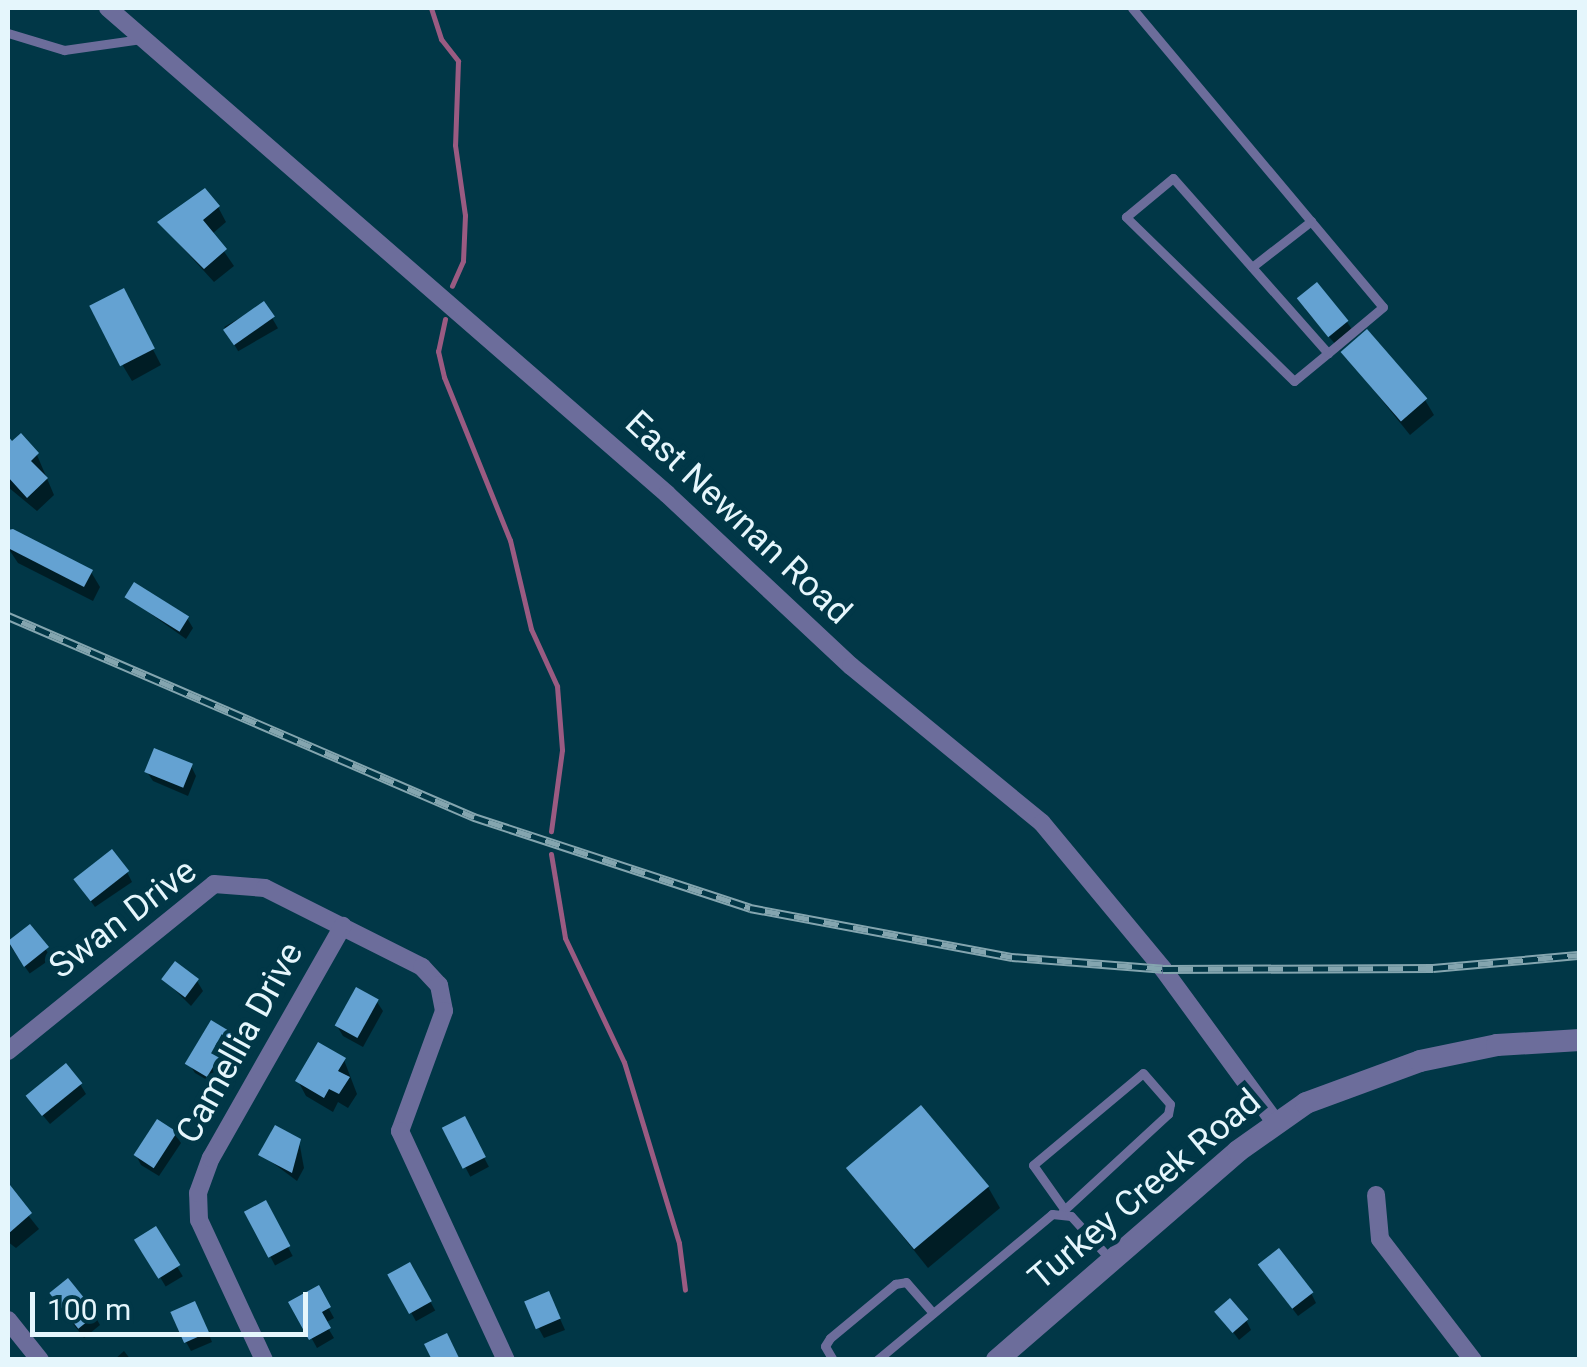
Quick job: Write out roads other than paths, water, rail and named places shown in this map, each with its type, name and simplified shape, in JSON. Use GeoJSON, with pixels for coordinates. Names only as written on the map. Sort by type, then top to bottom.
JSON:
{"type":"FeatureCollection","features":[{"type":"Feature","properties":{"kind":"street","name":"East Newnan Road"},"geometry":{"type":"LineString","coordinates":[[108,8],[667,494],[852,666],[1042,822],[1163,969],[1275,1122]]}},
{"type":"Feature","properties":{"kind":"street","name":"Swan Drive"},"geometry":{"type":"LineString","coordinates":[[8,1050],[214,884],[265,888],[422,967],[443,994],[442,1028],[400,1130],[506,1360]]}},
{"type":"Feature","properties":{"kind":"street","name":"Camellia Drive"},"geometry":{"type":"LineString","coordinates":[[264,1360],[200,1220],[198,1193],[211,1158],[344,926]]}},
{"type":"Feature","properties":{"kind":"street","name":"Turkey Creek Road"},"geometry":{"type":"LineString","coordinates":[[997,1360],[1275,1122],[1326,1093],[1420,1061],[1497,1045],[1580,1040]]}},
{"type":"Feature","properties":{"kind":"street"},"geometry":{"type":"LineString","coordinates":[[1376,1195],[1380,1239],[1473,1360]]}},
{"type":"Feature","properties":{"kind":"street"},"geometry":{"type":"LineString","coordinates":[[8,1320],[40,1360]]}},
{"type":"Feature","properties":{"kind":"lane"},"geometry":{"type":"LineString","coordinates":[[1132,8],[1382,307],[1328,353],[1294,381],[1126,217],[1173,178],[1328,353]]}},
{"type":"Feature","properties":{"kind":"lane"},"geometry":{"type":"LineString","coordinates":[[8,34],[64,50],[145,39]]}},
{"type":"Feature","properties":{"kind":"lane"},"geometry":{"type":"LineString","coordinates":[[1252,268],[1311,221]]}},
{"type":"Feature","properties":{"kind":"lane"},"geometry":{"type":"LineString","coordinates":[[878,1360],[1062,1208],[1168,1114],[1170,1104],[1143,1073],[1034,1165],[1062,1208],[1112,1260]]}},
{"type":"Feature","properties":{"kind":"lane"},"geometry":{"type":"LineString","coordinates":[[833,1360],[825,1346],[830,1338],[895,1284],[906,1282],[934,1313]]}},
{"type":"Feature","properties":{"kind":"waterway"},"geometry":{"type":"LineString","coordinates":[[431,8],[441,39],[458,61],[455,145],[465,215],[463,261],[452,286]]}},
{"type":"Feature","properties":{"kind":"waterway"},"geometry":{"type":"LineString","coordinates":[[445,319],[438,351],[444,377],[510,540],[531,629],[557,686],[562,750],[551,831]]}},
{"type":"Feature","properties":{"kind":"waterway"},"geometry":{"type":"LineString","coordinates":[[551,854],[565,938],[624,1062],[679,1243],[685,1290]]}},
{"type":"Feature","properties":{"kind":"railway"},"geometry":{"type":"LineString","coordinates":[[8,616],[474,817],[750,908],[1012,957],[1163,969],[1433,968],[1580,955]]}}]}
